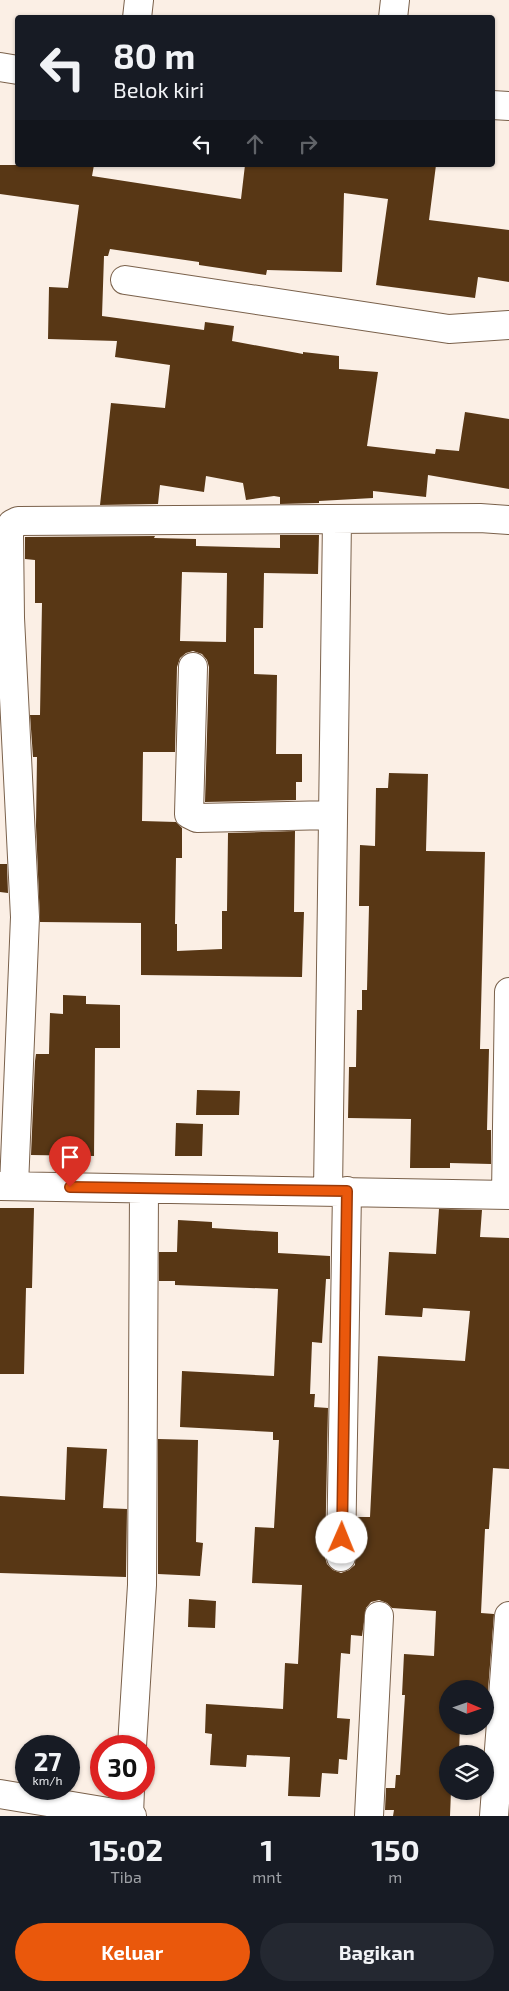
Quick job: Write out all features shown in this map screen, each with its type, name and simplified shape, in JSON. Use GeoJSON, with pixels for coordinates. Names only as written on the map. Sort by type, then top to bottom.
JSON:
{"type":"FeatureCollection","features":[{"type":"Feature","properties":{"kind":"street"},"geometry":{"type":"LineString","coordinates":[[137,15],[139,0]]}},
{"type":"Feature","properties":{"kind":"street"},"geometry":{"type":"LineString","coordinates":[[393,15],[395,0]]}},
{"type":"Feature","properties":{"kind":"street"},"geometry":{"type":"LineString","coordinates":[[0,67],[15,70]]}},
{"type":"Feature","properties":{"kind":"street"},"geometry":{"type":"LineString","coordinates":[[495,105],[509,106]]}},
{"type":"Feature","properties":{"kind":"street"},"geometry":{"type":"LineString","coordinates":[[125,280],[449,329],[509,325]]}},
{"type":"Feature","properties":{"kind":"street"},"geometry":{"type":"LineString","coordinates":[[509,520],[480,518],[18,521],[12,524],[9,534],[10,618],[26,917],[7,1186],[507,1194],[509,992]]}},
{"type":"Feature","properties":{"kind":"street"},"geometry":{"type":"LineString","coordinates":[[337,519],[332,815],[342,1557]]}},
{"type":"Feature","properties":{"kind":"street"},"geometry":{"type":"LineString","coordinates":[[193,667],[189,814],[197,818],[332,815]]}},
{"type":"Feature","properties":{"kind":"street"},"geometry":{"type":"LineString","coordinates":[[133,1735],[142,1585],[144,1189]]}},
{"type":"Feature","properties":{"kind":"street"},"geometry":{"type":"LineString","coordinates":[[369,1816],[379,1616]]}},
{"type":"Feature","properties":{"kind":"street"},"geometry":{"type":"LineString","coordinates":[[494,1816],[509,1616]]}},
{"type":"Feature","properties":{"kind":"street"},"geometry":{"type":"LineString","coordinates":[[0,1794],[130,1816],[130,1800]]}},
{"type":"Feature","properties":{"kind":"building"},"geometry":{"type":"Polygon","coordinates":[[[0,165],[15,165],[15,167],[94,167],[92,176],[241,199],[245,167],[436,167],[429,220],[509,230],[509,282],[478,277],[475,298],[376,285],[388,199],[344,193],[342,272],[267,270],[266,275],[199,265],[199,262],[110,249],[108,256],[104,256],[102,316],[204,330],[205,322],[234,326],[232,341],[303,354],[303,352],[339,356],[339,369],[378,372],[367,446],[435,454],[436,449],[459,451],[465,412],[509,419],[509,489],[428,475],[426,497],[373,491],[373,498],[319,501],[319,503],[280,504],[280,497],[274,496],[246,500],[243,483],[206,476],[204,492],[160,485],[158,504],[100,505],[111,403],[165,408],[170,365],[115,357],[117,341],[48,339],[49,287],[68,288],[79,205],[0,194],[0,165]]]}},
{"type":"Feature","properties":{"kind":"building"},"geometry":{"type":"Polygon","coordinates":[[[280,535],[319,535],[318,574],[264,573],[263,628],[254,628],[254,674],[277,675],[276,754],[302,754],[302,782],[296,782],[296,800],[205,802],[209,667],[207,660],[202,654],[193,651],[186,653],[180,658],[177,667],[175,752],[143,752],[142,821],[176,822],[182,828],[182,858],[176,858],[175,924],[177,924],[177,951],[222,949],[222,911],[227,911],[228,833],[295,831],[294,912],[304,912],[302,977],[141,975],[141,923],[40,922],[36,826],[37,757],[33,757],[30,715],[40,715],[42,603],[35,603],[35,560],[25,559],[25,537],[155,536],[154,538],[196,539],[196,546],[280,548],[280,535]],[[182,572],[180,641],[226,642],[227,573],[182,572]]]}},
{"type":"Feature","properties":{"kind":"building"},"geometry":{"type":"Polygon","coordinates":[[[389,773],[428,774],[426,851],[485,852],[480,1049],[489,1049],[487,1130],[491,1130],[491,1164],[450,1163],[450,1168],[410,1168],[411,1119],[348,1118],[349,1067],[356,1067],[357,1010],[362,1010],[362,990],[367,990],[369,906],[359,906],[360,845],[375,846],[376,788],[388,788],[389,773]]]}},
{"type":"Feature","properties":{"kind":"building"},"geometry":{"type":"Polygon","coordinates":[[[0,864],[7,864],[8,893],[0,892],[0,864]]]}},
{"type":"Feature","properties":{"kind":"building"},"geometry":{"type":"Polygon","coordinates":[[[63,995],[86,996],[86,1004],[120,1005],[120,1048],[95,1048],[94,1156],[31,1155],[36,1054],[49,1054],[50,1013],[63,1014],[63,995]]]}},
{"type":"Feature","properties":{"kind":"building"},"geometry":{"type":"Polygon","coordinates":[[[197,1090],[240,1091],[239,1115],[196,1115],[197,1090]]]}},
{"type":"Feature","properties":{"kind":"building"},"geometry":{"type":"Polygon","coordinates":[[[176,1123],[203,1124],[202,1156],[175,1156],[176,1123]]]}},
{"type":"Feature","properties":{"kind":"building"},"geometry":{"type":"Polygon","coordinates":[[[0,1208],[34,1208],[32,1288],[26,1288],[24,1374],[0,1374],[0,1208]]]}},
{"type":"Feature","properties":{"kind":"building"},"geometry":{"type":"Polygon","coordinates":[[[439,1209],[482,1210],[480,1237],[509,1238],[509,1469],[493,1468],[489,1529],[485,1529],[481,1613],[494,1614],[489,1680],[439,1680],[439,1735],[460,1735],[459,1745],[439,1745],[439,1800],[451,1800],[450,1816],[393,1816],[394,1810],[385,1810],[386,1788],[395,1788],[396,1775],[400,1775],[405,1695],[402,1695],[404,1654],[434,1656],[436,1611],[392,1608],[387,1603],[379,1600],[371,1602],[366,1608],[362,1636],[351,1635],[350,1654],[341,1653],[337,1718],[350,1719],[347,1760],[339,1759],[338,1774],[322,1773],[320,1797],[288,1796],[290,1757],[247,1755],[246,1767],[210,1765],[212,1734],[205,1733],[206,1704],[283,1709],[285,1663],[298,1664],[302,1585],[252,1583],[255,1527],[274,1528],[279,1440],[273,1440],[273,1432],[180,1427],[182,1371],[274,1376],[278,1289],[175,1285],[175,1281],[159,1281],[159,1252],[177,1252],[178,1220],[212,1222],[212,1228],[278,1232],[278,1253],[330,1256],[330,1279],[326,1279],[322,1343],[312,1342],[310,1394],[315,1394],[314,1407],[328,1408],[325,1557],[327,1564],[333,1570],[341,1573],[355,1565],[357,1517],[370,1517],[378,1356],[465,1361],[470,1311],[423,1308],[422,1317],[385,1315],[389,1252],[436,1254],[439,1209]]]}},
{"type":"Feature","properties":{"kind":"building"},"geometry":{"type":"Polygon","coordinates":[[[158,1439],[198,1440],[196,1542],[203,1543],[200,1576],[158,1574],[158,1439]]]}},
{"type":"Feature","properties":{"kind":"building"},"geometry":{"type":"Polygon","coordinates":[[[67,1447],[107,1449],[103,1508],[127,1509],[126,1577],[0,1573],[0,1496],[65,1500],[67,1447]]]}},
{"type":"Feature","properties":{"kind":"building"},"geometry":{"type":"Polygon","coordinates":[[[189,1599],[216,1601],[215,1628],[188,1627],[189,1599]]]}},
{"type":"Feature","properties":{"kind":"route"},"geometry":{"type":"LineString","coordinates":[[70,1187],[310,1192],[347,1191],[342,1538]]}}]}
